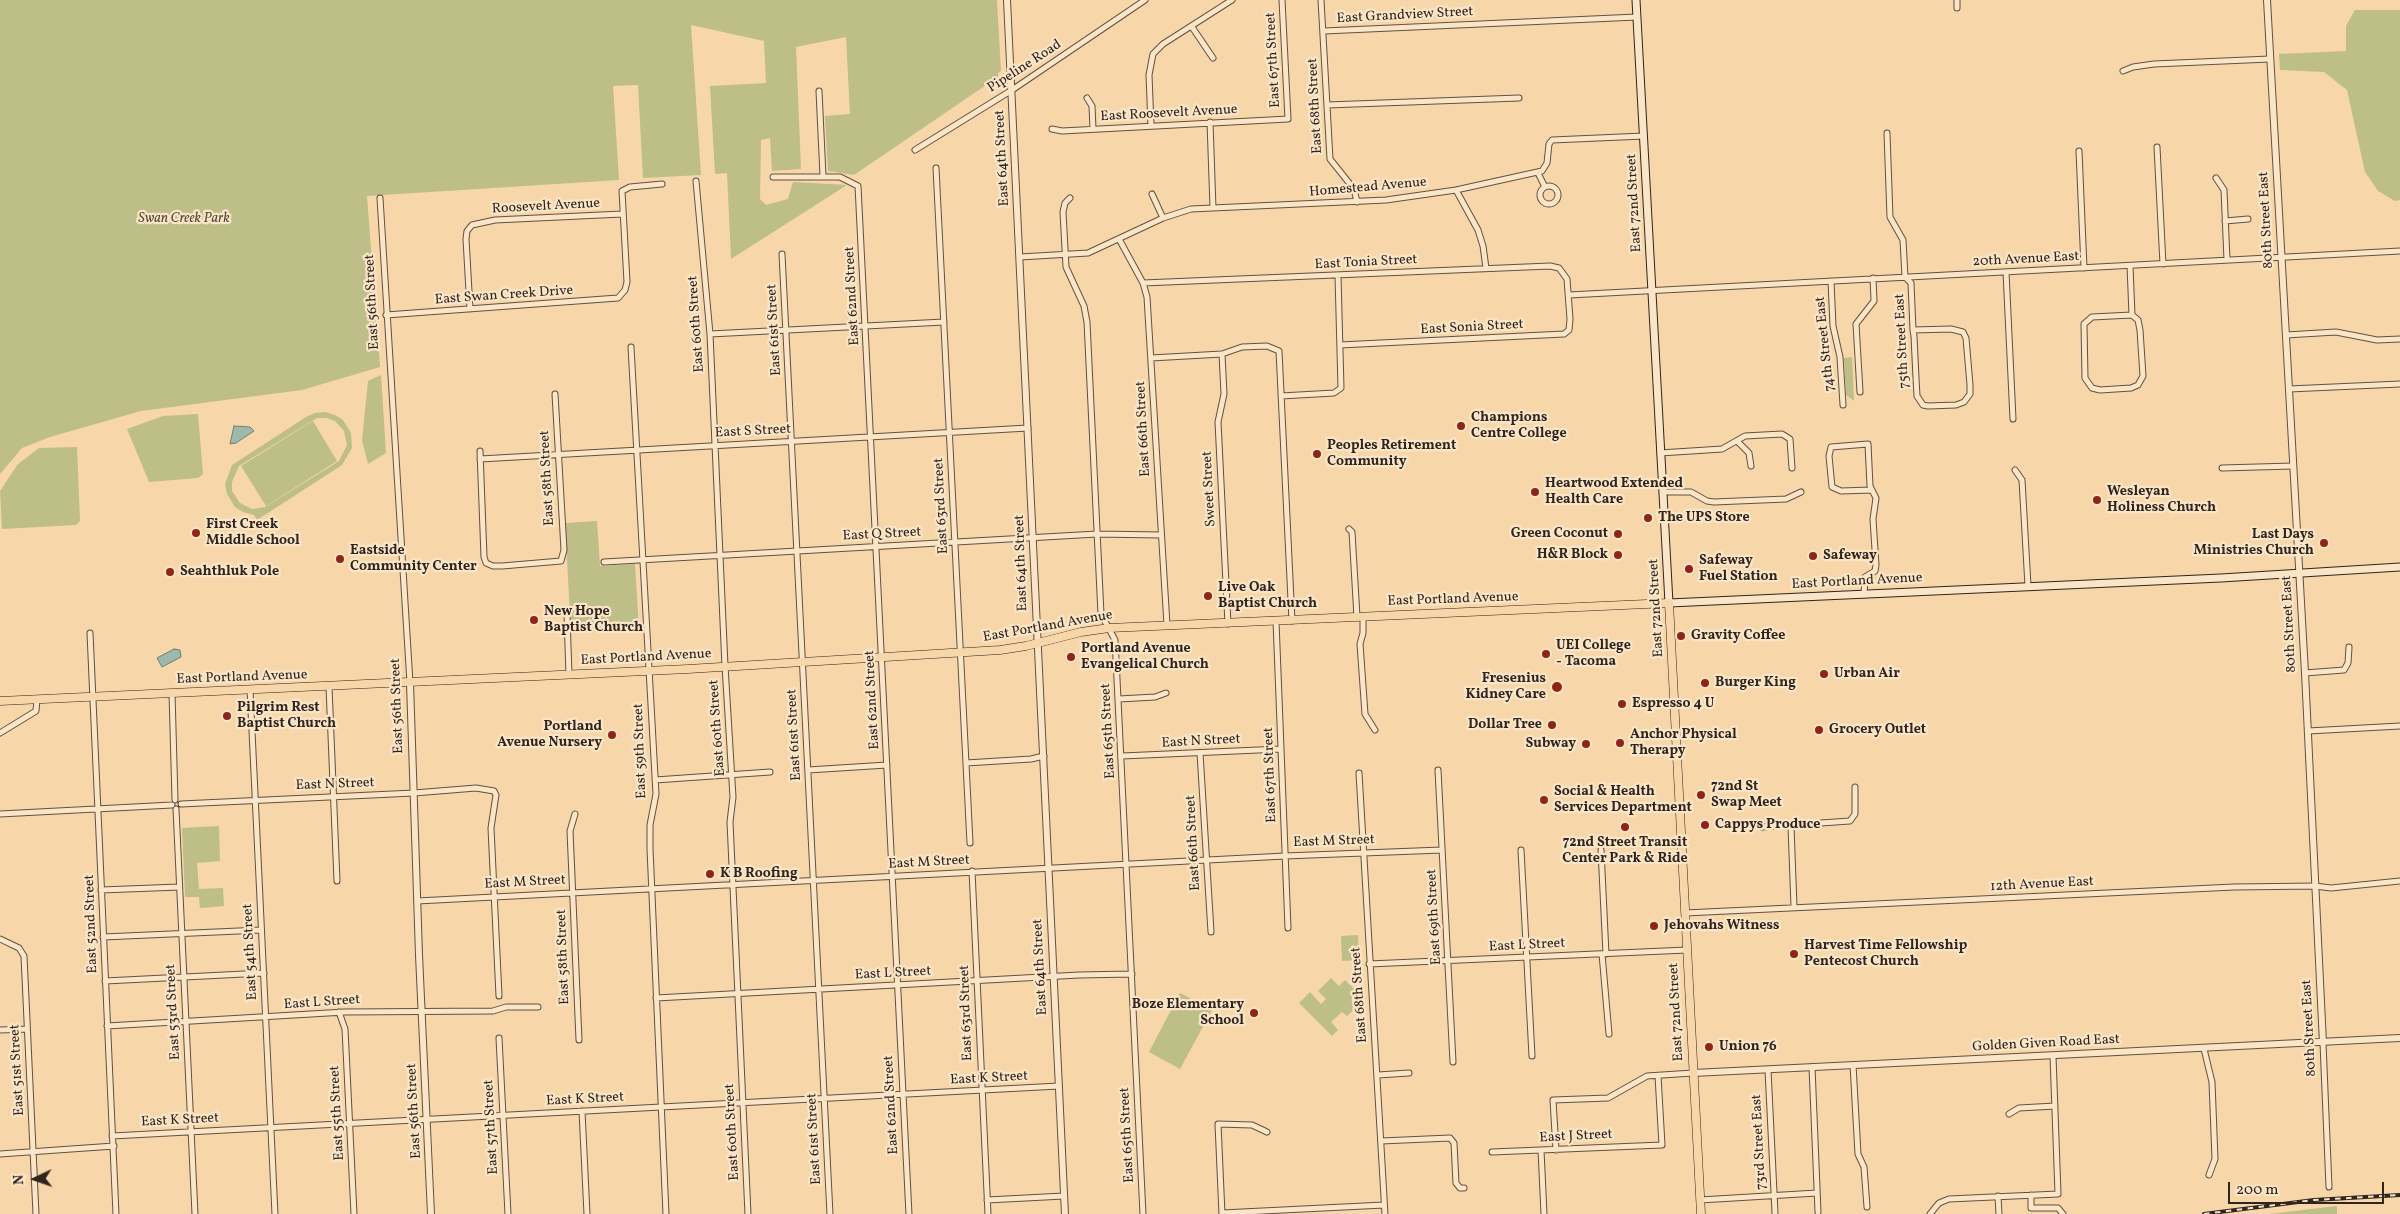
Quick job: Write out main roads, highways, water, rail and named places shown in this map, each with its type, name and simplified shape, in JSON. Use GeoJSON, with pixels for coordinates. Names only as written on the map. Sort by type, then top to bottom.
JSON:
{"type":"FeatureCollection","features":[{"type":"Feature","properties":{"kind":"main road","name":"East 72nd Street"},"geometry":{"type":"LineString","coordinates":[[1636,0],[1701,1214]]}},
{"type":"Feature","properties":{"kind":"main road","name":"East Portland Avenue"},"geometry":{"type":"LineString","coordinates":[[0,701],[410,683],[960,653],[1000,650],[1038,643],[1080,632],[1109,628],[1864,595],[2400,567]]}},
{"type":"Feature","properties":{"kind":"railway"},"geometry":{"type":"LineString","coordinates":[[2204,1214],[2314,1200],[2400,1195]]}},
{"type":"Feature","properties":{"kind":"place","name":"Champions Centre College"},"geometry":{"type":"Point","coordinates":[1461,426]}},
{"type":"Feature","properties":{"kind":"place","name":"Peoples Retirement Community"},"geometry":{"type":"Point","coordinates":[1317,454]}},
{"type":"Feature","properties":{"kind":"place","name":"Heartwood Extended Health Care"},"geometry":{"type":"Point","coordinates":[1535,492]}},
{"type":"Feature","properties":{"kind":"place","name":"Wesleyan Holiness Church"},"geometry":{"type":"Point","coordinates":[2097,500]}},
{"type":"Feature","properties":{"kind":"place","name":"The UPS Store"},"geometry":{"type":"Point","coordinates":[1648,518]}},
{"type":"Feature","properties":{"kind":"place","name":"First Creek Middle School"},"geometry":{"type":"Point","coordinates":[196,533]}},
{"type":"Feature","properties":{"kind":"place","name":"Green Coconut"},"geometry":{"type":"Point","coordinates":[1618,534]}},
{"type":"Feature","properties":{"kind":"place","name":"Last Days Ministries Church"},"geometry":{"type":"Point","coordinates":[2324,543]}},
{"type":"Feature","properties":{"kind":"place","name":"H&R Block"},"geometry":{"type":"Point","coordinates":[1618,555]}},
{"type":"Feature","properties":{"kind":"place","name":"Safeway"},"geometry":{"type":"Point","coordinates":[1813,556]}},
{"type":"Feature","properties":{"kind":"place","name":"Eastside Community Center"},"geometry":{"type":"Point","coordinates":[340,559]}},
{"type":"Feature","properties":{"kind":"place","name":"Safeway Fuel Station"},"geometry":{"type":"Point","coordinates":[1689,569]}},
{"type":"Feature","properties":{"kind":"place","name":"Seahthluk Pole"},"geometry":{"type":"Point","coordinates":[170,572]}},
{"type":"Feature","properties":{"kind":"place","name":"Live Oak Baptist Church"},"geometry":{"type":"Point","coordinates":[1208,596]}},
{"type":"Feature","properties":{"kind":"place","name":"New Hope Baptist Church"},"geometry":{"type":"Point","coordinates":[534,620]}},
{"type":"Feature","properties":{"kind":"place","name":"Gravity Coffee"},"geometry":{"type":"Point","coordinates":[1681,636]}},
{"type":"Feature","properties":{"kind":"place","name":"UEI College - Tacoma"},"geometry":{"type":"Point","coordinates":[1546,654]}},
{"type":"Feature","properties":{"kind":"place","name":"Portland Avenue Evangelical Church"},"geometry":{"type":"Point","coordinates":[1071,657]}},
{"type":"Feature","properties":{"kind":"place","name":"Urban Air"},"geometry":{"type":"Point","coordinates":[1824,674]}},
{"type":"Feature","properties":{"kind":"place","name":"Burger King"},"geometry":{"type":"Point","coordinates":[1705,683]}},
{"type":"Feature","properties":{"kind":"place","name":"Fresenius Kidney Care"},"geometry":{"type":"Point","coordinates":[1557,687]}},
{"type":"Feature","properties":{"kind":"place","name":"Espresso 4 U"},"geometry":{"type":"Point","coordinates":[1622,704]}},
{"type":"Feature","properties":{"kind":"place","name":"Pilgrim Rest Baptist Church"},"geometry":{"type":"Point","coordinates":[227,716]}},
{"type":"Feature","properties":{"kind":"place","name":"Dollar Tree"},"geometry":{"type":"Point","coordinates":[1552,725]}},
{"type":"Feature","properties":{"kind":"place","name":"Grocery Outlet"},"geometry":{"type":"Point","coordinates":[1819,730]}},
{"type":"Feature","properties":{"kind":"place","name":"Portland Avenue Nursery"},"geometry":{"type":"Point","coordinates":[612,735]}},
{"type":"Feature","properties":{"kind":"place","name":"Anchor Physical Therapy"},"geometry":{"type":"Point","coordinates":[1620,743]}},
{"type":"Feature","properties":{"kind":"place","name":"Subway"},"geometry":{"type":"Point","coordinates":[1586,744]}},
{"type":"Feature","properties":{"kind":"place","name":"72nd St Swap Meet"},"geometry":{"type":"Point","coordinates":[1701,795]}},
{"type":"Feature","properties":{"kind":"place","name":"Social & Health Services Department"},"geometry":{"type":"Point","coordinates":[1544,800]}},
{"type":"Feature","properties":{"kind":"place","name":"Cappys Produce"},"geometry":{"type":"Point","coordinates":[1705,825]}},
{"type":"Feature","properties":{"kind":"place","name":"72nd Street Transit Center Park & Ride"},"geometry":{"type":"Point","coordinates":[1625,827]}},
{"type":"Feature","properties":{"kind":"place","name":"K B Roofing"},"geometry":{"type":"Point","coordinates":[710,874]}},
{"type":"Feature","properties":{"kind":"place","name":"Jehovahs Witness"},"geometry":{"type":"Point","coordinates":[1654,926]}},
{"type":"Feature","properties":{"kind":"place","name":"Harvest Time Fellowship Pentecost Church"},"geometry":{"type":"Point","coordinates":[1794,954]}},
{"type":"Feature","properties":{"kind":"place","name":"Boze Elementary School"},"geometry":{"type":"Point","coordinates":[1254,1013]}},
{"type":"Feature","properties":{"kind":"place","name":"Union 76"},"geometry":{"type":"Point","coordinates":[1709,1047]}},
{"type":"Feature","properties":{"kind":"park label","name":"Swan Creek Park"},"geometry":{"type":"Point","coordinates":[184,219]}}]}
